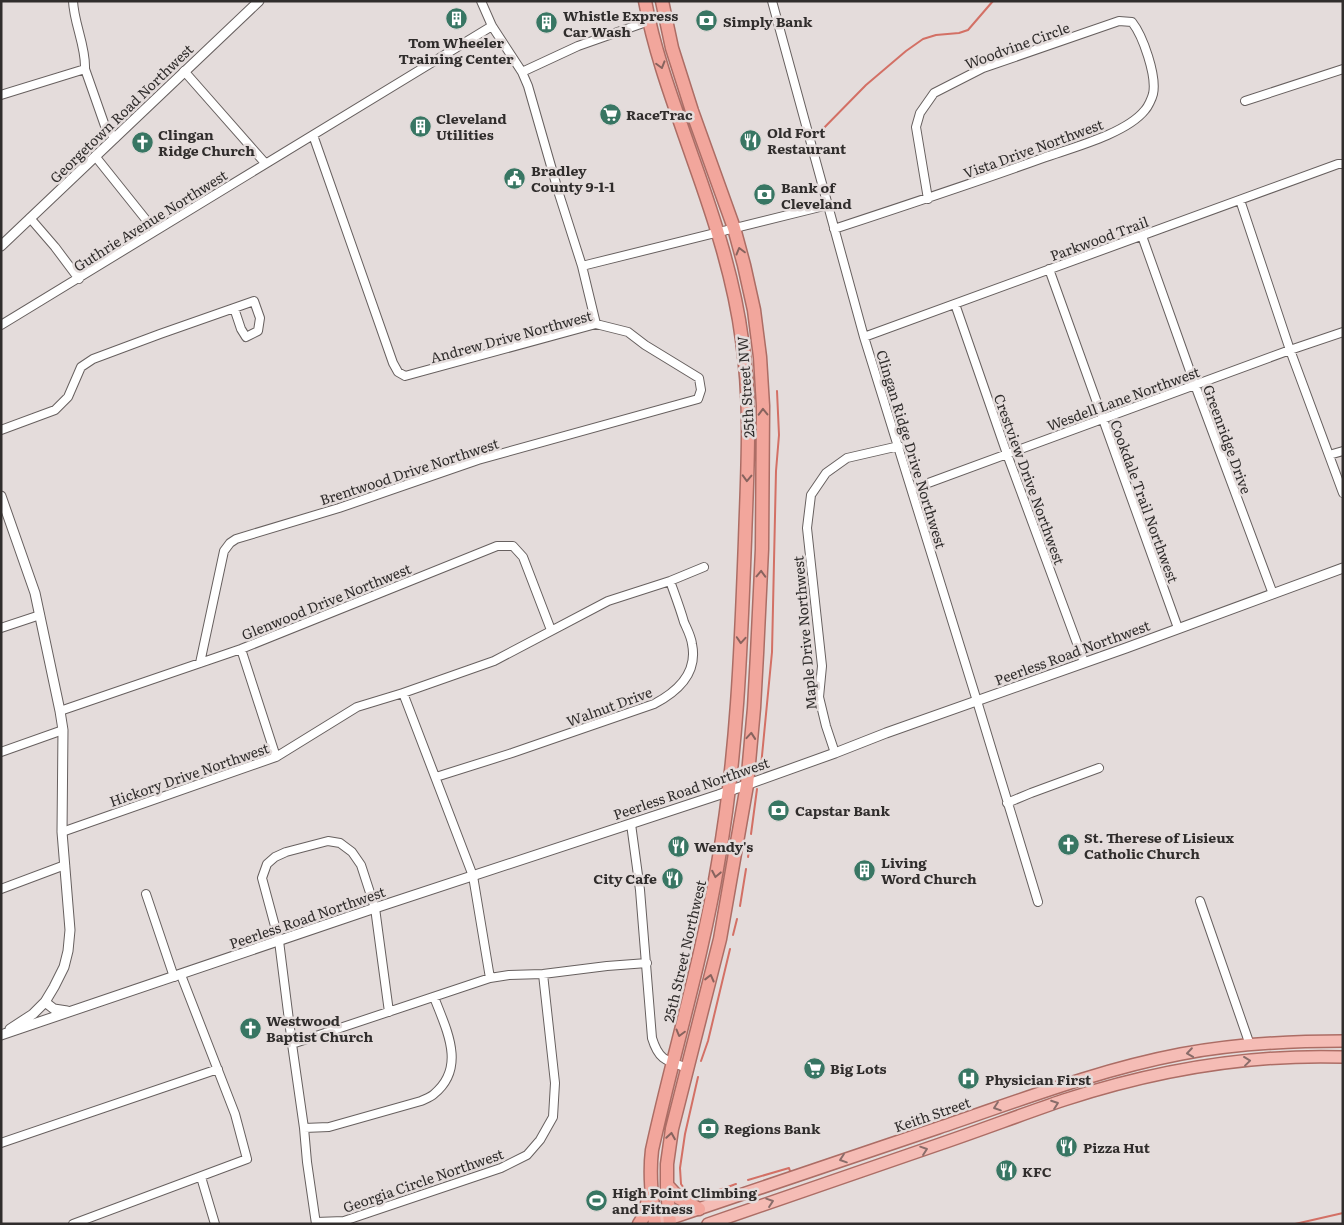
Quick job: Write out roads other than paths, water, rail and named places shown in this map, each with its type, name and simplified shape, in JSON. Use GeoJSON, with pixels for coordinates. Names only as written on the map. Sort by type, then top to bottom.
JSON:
{"type":"FeatureCollection","features":[{"type":"Feature","properties":{"kind":"highway","name":"25th Street NW"},"geometry":{"type":"LineString","coordinates":[[646,2],[649,21],[669,91],[718,232],[733,287],[742,341],[747,394],[748,451],[743,615],[738,683]]}},
{"type":"Feature","properties":{"kind":"highway","name":"25th Street NW"},"geometry":{"type":"LineString","coordinates":[[663,7],[672,48],[692,111],[734,228],[754,310],[760,357],[763,406],[762,549],[757,654],[747,785]]}},
{"type":"Feature","properties":{"kind":"highway","name":"25th Street Northwest"},"geometry":{"type":"LineString","coordinates":[[655,1224],[650,1160],[672,1063],[697,969],[719,861],[732,771],[738,683]]}},
{"type":"Feature","properties":{"kind":"highway"},"geometry":{"type":"LineString","coordinates":[[670,1221],[667,1164],[672,1129],[720,938],[747,785]]}},
{"type":"Feature","properties":{"kind":"highway"},"geometry":{"type":"LineString","coordinates":[[667,1184],[679,1198],[699,1209]]}},
{"type":"Feature","properties":{"kind":"highway"},"geometry":{"type":"LineString","coordinates":[[639,1224],[644,1216],[651,1188]]}},
{"type":"Feature","properties":{"kind":"main road","name":"Keith Street"},"geometry":{"type":"LineString","coordinates":[[655,1224],[670,1221],[699,1209],[1060,1085],[1097,1075],[1181,1054],[1250,1045],[1343,1041]]}},
{"type":"Feature","properties":{"kind":"main road"},"geometry":{"type":"LineString","coordinates":[[1214,1065],[1219,1056],[1247,1051],[1265,1044]]}},
{"type":"Feature","properties":{"kind":"main road"},"geometry":{"type":"LineString","coordinates":[[708,1224],[1066,1100],[1150,1077],[1184,1069],[1252,1060],[1308,1056],[1343,1056]]}},
{"type":"Feature","properties":{"kind":"main road"},"geometry":{"type":"LineString","coordinates":[[1154,1060],[1158,1068],[1167,1073]]}},
{"type":"Feature","properties":{"kind":"main road"},"geometry":{"type":"LineString","coordinates":[[1116,1070],[1145,1072],[1150,1077]]}},
{"type":"Feature","properties":{"kind":"main road"},"geometry":{"type":"LineString","coordinates":[[1060,1085],[1073,1092],[1091,1087],[1102,1090]]}},
{"type":"Feature","properties":{"kind":"main road"},"geometry":{"type":"LineString","coordinates":[[970,1134],[1018,1111],[1024,1106],[1025,1098]]}},
{"type":"Feature","properties":{"kind":"street"},"geometry":{"type":"LineString","coordinates":[[73,1],[74,13],[86,59],[86,69],[105,126],[114,138]]}},
{"type":"Feature","properties":{"kind":"street","name":"Georgetown Road Northwest"},"geometry":{"type":"LineString","coordinates":[[1,246],[259,1]]}},
{"type":"Feature","properties":{"kind":"street"},"geometry":{"type":"LineString","coordinates":[[481,1],[492,26],[522,72],[528,86],[582,266],[596,324]]}},
{"type":"Feature","properties":{"kind":"street","name":"Clingan Ridge Drive Northwest"},"geometry":{"type":"LineString","coordinates":[[772,1],[864,337],[1038,902]]}},
{"type":"Feature","properties":{"kind":"street"},"geometry":{"type":"LineString","coordinates":[[522,72],[578,46],[649,21],[663,7]]}},
{"type":"Feature","properties":{"kind":"street","name":"Woodvine Circle"},"geometry":{"type":"LineString","coordinates":[[928,199],[916,127],[920,114],[934,93],[983,68],[1119,21],[1132,22]]}},
{"type":"Feature","properties":{"kind":"street","name":"Vista Drive Northwest"},"geometry":{"type":"LineString","coordinates":[[834,229],[928,199],[1114,133],[1132,122],[1145,110],[1153,94],[1153,72],[1138,29],[1132,22]]}},
{"type":"Feature","properties":{"kind":"street","name":"Guthrie Avenue Northwest"},"geometry":{"type":"LineString","coordinates":[[1,326],[492,26]]}},
{"type":"Feature","properties":{"kind":"street"},"geometry":{"type":"LineString","coordinates":[[1,95],[86,69]]}},
{"type":"Feature","properties":{"kind":"street"},"geometry":{"type":"LineString","coordinates":[[1246,101],[1343,69]]}},
{"type":"Feature","properties":{"kind":"street"},"geometry":{"type":"LineString","coordinates":[[184,71],[265,163]]}},
{"type":"Feature","properties":{"kind":"street","name":"Andrew Drive Northwest"},"geometry":{"type":"LineString","coordinates":[[313,135],[393,363],[398,372],[405,376],[596,324],[628,332],[645,345],[699,378]]}},
{"type":"Feature","properties":{"kind":"street"},"geometry":{"type":"LineString","coordinates":[[96,156],[155,232]]}},
{"type":"Feature","properties":{"kind":"street","name":"Parkwood Trail"},"geometry":{"type":"LineString","coordinates":[[864,337],[1338,164],[1343,164]]}},
{"type":"Feature","properties":{"kind":"street"},"geometry":{"type":"LineString","coordinates":[[1240,200],[1290,350],[1343,493]]}},
{"type":"Feature","properties":{"kind":"street"},"geometry":{"type":"LineString","coordinates":[[582,266],[828,205]]}},
{"type":"Feature","properties":{"kind":"street"},"geometry":{"type":"LineString","coordinates":[[30,218],[79,279]]}},
{"type":"Feature","properties":{"kind":"street","name":"Greenridge Drive"},"geometry":{"type":"LineString","coordinates":[[1142,236],[1273,594]]}},
{"type":"Feature","properties":{"kind":"street","name":"Cookdale Trail Northwest"},"geometry":{"type":"LineString","coordinates":[[1049,269],[1178,628]]}},
{"type":"Feature","properties":{"kind":"street"},"geometry":{"type":"LineString","coordinates":[[1,430],[55,410],[68,397],[81,367],[93,359],[160,334],[234,308],[254,301],[260,318],[258,331],[246,337],[241,329],[234,308]]}},
{"type":"Feature","properties":{"kind":"street","name":"Crestview Drive Northwest"},"geometry":{"type":"LineString","coordinates":[[956,304],[1007,454],[1084,662]]}},
{"type":"Feature","properties":{"kind":"street","name":"Wesdell Lane Northwest"},"geometry":{"type":"LineString","coordinates":[[912,489],[1343,332]]}},
{"type":"Feature","properties":{"kind":"street","name":"Brentwood Drive Northwest"},"geometry":{"type":"LineString","coordinates":[[200,663],[224,551],[236,539],[339,508],[478,460],[698,398],[701,390],[699,378]]}},
{"type":"Feature","properties":{"kind":"street","name":"Maple Drive Northwest"},"geometry":{"type":"LineString","coordinates":[[835,753],[819,697],[822,666],[807,528],[810,494],[826,472],[847,458],[898,446]]}},
{"type":"Feature","properties":{"kind":"street"},"geometry":{"type":"LineString","coordinates":[[1329,455],[1343,451]]}},
{"type":"Feature","properties":{"kind":"street"},"geometry":{"type":"LineString","coordinates":[[1,496],[4,511],[35,592],[60,711],[63,730],[62,832],[70,930],[64,967],[45,1002],[33,1014],[1,1035]]}},
{"type":"Feature","properties":{"kind":"street","name":"Glenwood Drive Northwest"},"geometry":{"type":"LineString","coordinates":[[60,711],[241,649],[497,546],[512,546],[524,557],[551,630]]}},
{"type":"Feature","properties":{"kind":"street","name":"Hickory Drive Northwest"},"geometry":{"type":"LineString","coordinates":[[62,832],[276,757],[357,707],[494,661],[608,601],[670,581],[704,566]]}},
{"type":"Feature","properties":{"kind":"street","name":"Peerless Road Northwest"},"geometry":{"type":"LineString","coordinates":[[1,1035],[375,908],[729,792],[886,733],[1343,568]]}},
{"type":"Feature","properties":{"kind":"street","name":"Walnut Drive"},"geometry":{"type":"LineString","coordinates":[[436,776],[512,753],[654,704],[669,696],[681,685],[688,674],[693,658],[692,643],[670,581]]}},
{"type":"Feature","properties":{"kind":"street"},"geometry":{"type":"LineString","coordinates":[[1,628],[40,615]]}},
{"type":"Feature","properties":{"kind":"street"},"geometry":{"type":"LineString","coordinates":[[241,649],[276,757]]}},
{"type":"Feature","properties":{"kind":"street"},"geometry":{"type":"LineString","coordinates":[[404,692],[473,876],[490,978]]}},
{"type":"Feature","properties":{"kind":"street"},"geometry":{"type":"LineString","coordinates":[[1,752],[63,730]]}},
{"type":"Feature","properties":{"kind":"street"},"geometry":{"type":"LineString","coordinates":[[1007,803],[1031,792],[1099,768]]}},
{"type":"Feature","properties":{"kind":"street"},"geometry":{"type":"LineString","coordinates":[[631,824],[640,890],[652,1038],[661,1058],[688,1068]]}},
{"type":"Feature","properties":{"kind":"street"},"geometry":{"type":"LineString","coordinates":[[316,1223],[279,941],[262,878],[268,864],[276,857],[286,852],[328,841],[340,843],[352,852],[361,865],[375,908],[389,1012]]}},
{"type":"Feature","properties":{"kind":"street"},"geometry":{"type":"LineString","coordinates":[[1,888],[65,865]]}},
{"type":"Feature","properties":{"kind":"street"},"geometry":{"type":"LineString","coordinates":[[73,1224],[247,1159],[235,1114],[218,1069],[177,976],[146,894]]}},
{"type":"Feature","properties":{"kind":"street"},"geometry":{"type":"LineString","coordinates":[[1200,901],[1250,1045]]}},
{"type":"Feature","properties":{"kind":"street"},"geometry":{"type":"LineString","coordinates":[[292,1044],[490,978],[647,963]]}},
{"type":"Feature","properties":{"kind":"street","name":"Georgia Circle Northwest"},"geometry":{"type":"LineString","coordinates":[[316,1223],[344,1221],[501,1168],[527,1155],[540,1140],[552,1117],[555,1083],[543,974]]}},
{"type":"Feature","properties":{"kind":"street"},"geometry":{"type":"LineString","coordinates":[[304,1128],[329,1127],[421,1101],[434,1095],[447,1080],[452,1065],[450,1040],[434,997]]}},
{"type":"Feature","properties":{"kind":"street"},"geometry":{"type":"LineString","coordinates":[[45,1002],[54,1009],[72,1011]]}},
{"type":"Feature","properties":{"kind":"street"},"geometry":{"type":"LineString","coordinates":[[45,1002],[44,1009],[53,1018]]}},
{"type":"Feature","properties":{"kind":"street"},"geometry":{"type":"LineString","coordinates":[[1308,1056],[1309,1042]]}},
{"type":"Feature","properties":{"kind":"street"},"geometry":{"type":"LineString","coordinates":[[1,1143],[218,1069]]}},
{"type":"Feature","properties":{"kind":"street"},"geometry":{"type":"LineString","coordinates":[[1097,1075],[1102,1090]]}},
{"type":"Feature","properties":{"kind":"street"},"geometry":{"type":"LineString","coordinates":[[201,1177],[215,1224]]}},
{"type":"Feature","properties":{"kind":"street"},"geometry":{"type":"LineString","coordinates":[[100,1215],[103,1224]]}},
{"type":"Feature","properties":{"kind":"waterway"},"geometry":{"type":"LineString","coordinates":[[815,137],[866,85],[906,51],[923,39],[968,30],[993,1]]}},
{"type":"Feature","properties":{"kind":"waterway"},"geometry":{"type":"LineString","coordinates":[[761,766],[772,652],[776,471],[779,435],[777,391]]}},
{"type":"Feature","properties":{"kind":"waterway"},"geometry":{"type":"LineString","coordinates":[[751,834],[757,789]]}},
{"type":"Feature","properties":{"kind":"waterway"},"geometry":{"type":"LineString","coordinates":[[748,857],[750,845]]}},
{"type":"Feature","properties":{"kind":"waterway"},"geometry":{"type":"LineString","coordinates":[[740,906],[746,869]]}},
{"type":"Feature","properties":{"kind":"waterway"},"geometry":{"type":"LineString","coordinates":[[733,935],[737,919]]}},
{"type":"Feature","properties":{"kind":"waterway"},"geometry":{"type":"LineString","coordinates":[[701,1061],[708,1041],[730,949]]}},
{"type":"Feature","properties":{"kind":"waterway"},"geometry":{"type":"LineString","coordinates":[[698,1077],[685,1134],[680,1168],[681,1184],[686,1191],[694,1196],[702,1196],[736,1184]]}},
{"type":"Feature","properties":{"kind":"waterway"},"geometry":{"type":"LineString","coordinates":[[748,1180],[789,1168],[790,1171]]}},
{"type":"Feature","properties":{"kind":"waterway"},"geometry":{"type":"LineString","coordinates":[[1295,1224],[1343,1213]]}},
{"type":"Feature","properties":{"kind":"place","name":"Tom Wheeler Training Center"},"geometry":{"type":"Point","coordinates":[456,19]}},
{"type":"Feature","properties":{"kind":"place","name":"Simply Bank"},"geometry":{"type":"Point","coordinates":[707,21]}},
{"type":"Feature","properties":{"kind":"place","name":"Whistle Express Car Wash"},"geometry":{"type":"Point","coordinates":[547,23]}},
{"type":"Feature","properties":{"kind":"place","name":"RaceTrac"},"geometry":{"type":"Point","coordinates":[610,114]}},
{"type":"Feature","properties":{"kind":"place","name":"Cleveland Utilities"},"geometry":{"type":"Point","coordinates":[420,126]}},
{"type":"Feature","properties":{"kind":"place","name":"Old Fort Restaurant"},"geometry":{"type":"Point","coordinates":[751,140]}},
{"type":"Feature","properties":{"kind":"place","name":"Clingan Ridge Church"},"geometry":{"type":"Point","coordinates":[142,142]}},
{"type":"Feature","properties":{"kind":"place","name":"Bradley County 9-1-1"},"geometry":{"type":"Point","coordinates":[515,178]}},
{"type":"Feature","properties":{"kind":"place","name":"Bank of Cleveland"},"geometry":{"type":"Point","coordinates":[765,195]}},
{"type":"Feature","properties":{"kind":"place","name":"Capstar Bank"},"geometry":{"type":"Point","coordinates":[779,810]}},
{"type":"Feature","properties":{"kind":"place","name":"St. Therese of Lisieux Catholic Church"},"geometry":{"type":"Point","coordinates":[1068,845]}},
{"type":"Feature","properties":{"kind":"place","name":"Wendy's"},"geometry":{"type":"Point","coordinates":[678,846]}},
{"type":"Feature","properties":{"kind":"place","name":"Living Word Church"},"geometry":{"type":"Point","coordinates":[865,870]}},
{"type":"Feature","properties":{"kind":"place","name":"City Cafe"},"geometry":{"type":"Point","coordinates":[673,878]}},
{"type":"Feature","properties":{"kind":"place","name":"Westwood Baptist Church"},"geometry":{"type":"Point","coordinates":[250,1028]}},
{"type":"Feature","properties":{"kind":"place","name":"Big Lots"},"geometry":{"type":"Point","coordinates":[814,1068]}},
{"type":"Feature","properties":{"kind":"place","name":"Physician First"},"geometry":{"type":"Point","coordinates":[969,1079]}},
{"type":"Feature","properties":{"kind":"place","name":"Regions Bank"},"geometry":{"type":"Point","coordinates":[708,1128]}},
{"type":"Feature","properties":{"kind":"place","name":"Pizza Hut"},"geometry":{"type":"Point","coordinates":[1067,1147]}},
{"type":"Feature","properties":{"kind":"place","name":"KFC"},"geometry":{"type":"Point","coordinates":[1006,1171]}},
{"type":"Feature","properties":{"kind":"place","name":"High Point Climbing and Fitness"},"geometry":{"type":"Point","coordinates":[596,1200]}}]}
